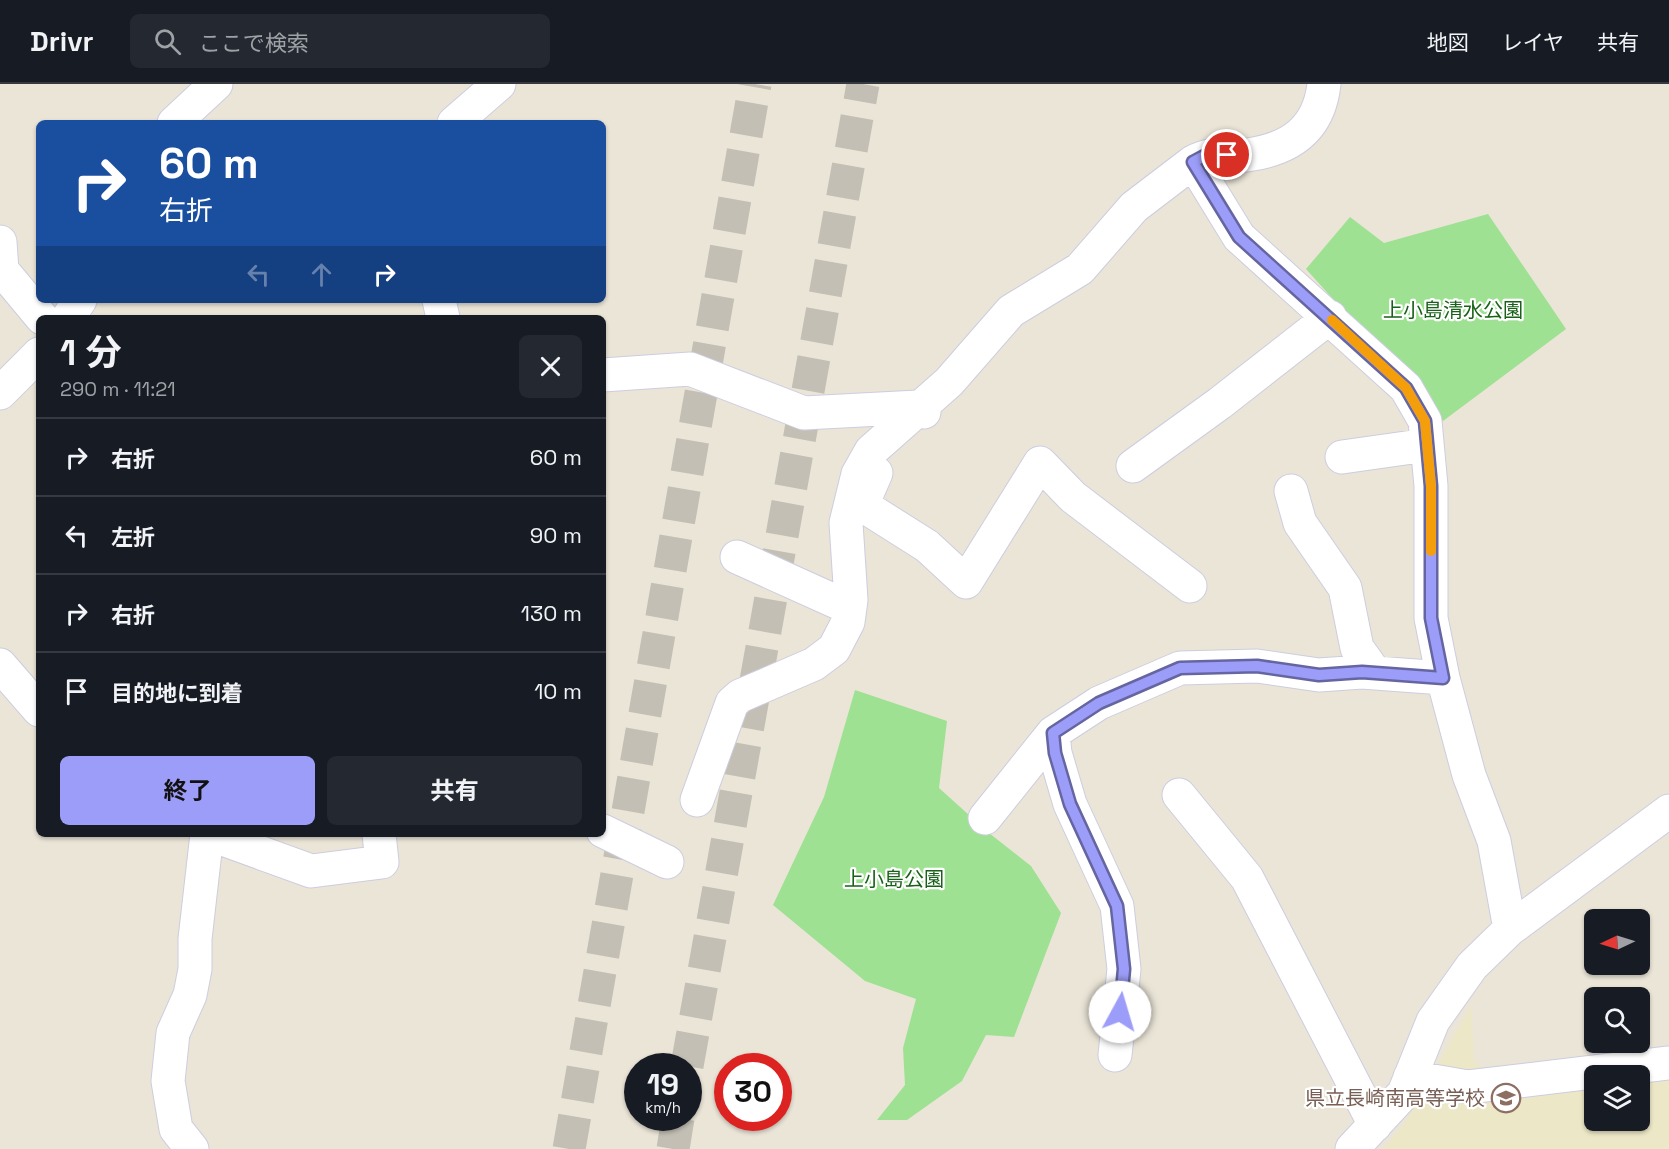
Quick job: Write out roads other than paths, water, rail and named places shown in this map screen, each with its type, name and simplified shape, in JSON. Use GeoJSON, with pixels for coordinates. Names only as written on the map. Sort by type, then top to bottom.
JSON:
{"type":"FeatureCollection","features":[{"type":"Feature","properties":{"kind":"street"},"geometry":{"type":"LineString","coordinates":[[177,120],[216,84]]}},
{"type":"Feature","properties":{"kind":"street"},"geometry":{"type":"LineString","coordinates":[[457,120],[499,84]]}},
{"type":"Feature","properties":{"kind":"street"},"geometry":{"type":"LineString","coordinates":[[697,800],[732,703],[740,696],[814,664],[834,649],[848,622],[850,608],[846,523],[858,474],[871,451],[918,407],[949,382],[1011,311],[1080,268],[1134,207],[1193,162],[1208,154],[1246,156],[1283,146],[1314,121],[1321,104],[1324,84]]}},
{"type":"Feature","properties":{"kind":"street"},"geometry":{"type":"LineString","coordinates":[[1193,162],[1239,237],[1406,388],[1425,421],[1431,486],[1431,618],[1443,678],[1469,775],[1494,842],[1510,929]]}},
{"type":"Feature","properties":{"kind":"street"},"geometry":{"type":"LineString","coordinates":[[0,242],[2,270],[40,315]]}},
{"type":"Feature","properties":{"kind":"street"},"geometry":{"type":"LineString","coordinates":[[1132,466],[1220,404],[1330,317]]}},
{"type":"Feature","properties":{"kind":"street"},"geometry":{"type":"LineString","coordinates":[[0,393],[36,357]]}},
{"type":"Feature","properties":{"kind":"street"},"geometry":{"type":"LineString","coordinates":[[606,375],[690,369],[804,413],[918,407],[928,415],[926,421],[889,452],[872,480],[865,498],[870,510],[927,546],[966,582],[1040,463],[1073,497],[1190,586]]}},
{"type":"Feature","properties":{"kind":"street"},"geometry":{"type":"LineString","coordinates":[[1342,457],[1427,445]]}},
{"type":"Feature","properties":{"kind":"street"},"geometry":{"type":"LineString","coordinates":[[1291,491],[1300,524],[1345,588],[1357,648],[1375,673]]}},
{"type":"Feature","properties":{"kind":"street"},"geometry":{"type":"LineString","coordinates":[[736,557],[850,608]]}},
{"type":"Feature","properties":{"kind":"street"},"geometry":{"type":"LineString","coordinates":[[0,665],[36,707]]}},
{"type":"Feature","properties":{"kind":"street"},"geometry":{"type":"LineString","coordinates":[[985,818],[1053,733],[1099,703],[1180,668],[1257,666],[1319,675],[1375,673],[1443,678]]}},
{"type":"Feature","properties":{"kind":"street"},"geometry":{"type":"LineString","coordinates":[[1053,733],[1055,753],[1070,804],[1117,906],[1124,969],[1115,1055]]}},
{"type":"Feature","properties":{"kind":"street"},"geometry":{"type":"LineString","coordinates":[[1179,795],[1248,878],[1374,1125]]}},
{"type":"Feature","properties":{"kind":"street"},"geometry":{"type":"LineString","coordinates":[[1352,1149],[1404,1093],[1433,1021],[1472,966],[1510,929],[1669,811]]}},
{"type":"Feature","properties":{"kind":"street"},"geometry":{"type":"LineString","coordinates":[[606,832],[667,862]]}},
{"type":"Feature","properties":{"kind":"street"},"geometry":{"type":"LineString","coordinates":[[192,1149],[176,1129],[168,1081],[173,1034],[189,995],[195,969],[195,939],[208,837]]}},
{"type":"Feature","properties":{"kind":"street"},"geometry":{"type":"LineString","coordinates":[[216,837],[311,871],[382,862],[379,837]]}},
{"type":"Feature","properties":{"kind":"street"},"geometry":{"type":"LineString","coordinates":[[1410,1077],[1468,1087],[1669,1063]]}},
{"type":"Feature","properties":{"kind":"tunnel"},"geometry":{"type":"LineString","coordinates":[[569,1149],[755,84]]}},
{"type":"Feature","properties":{"kind":"tunnel"},"geometry":{"type":"LineString","coordinates":[[689,1053],[863,84]]}},
{"type":"Feature","properties":{"kind":"tunnel"},"geometry":{"type":"LineString","coordinates":[[673,1149],[676,1131]]}},
{"type":"Feature","properties":{"kind":"place","name":"県立長崎南高等学校"},"geometry":{"type":"Point","coordinates":[1506,1098]}},
{"type":"Feature","properties":{"kind":"park label","name":"上小島清水公園"},"geometry":{"type":"Point","coordinates":[1453,310]}},
{"type":"Feature","properties":{"kind":"park label","name":"上小島公園"},"geometry":{"type":"Point","coordinates":[894,879]}}]}
